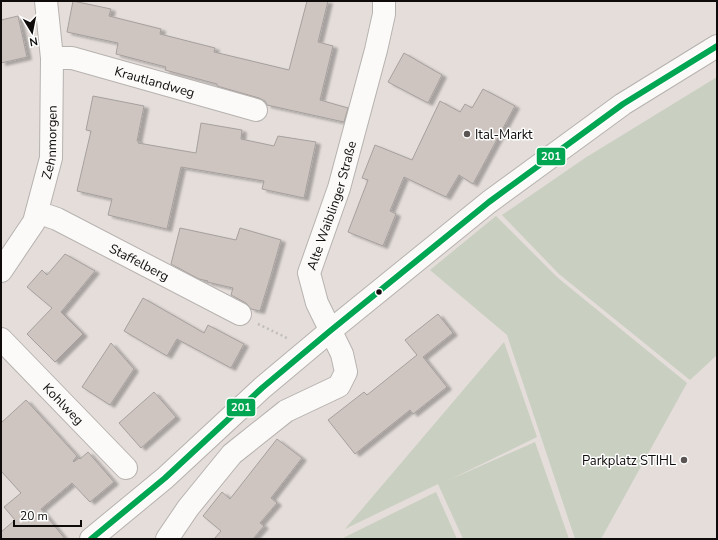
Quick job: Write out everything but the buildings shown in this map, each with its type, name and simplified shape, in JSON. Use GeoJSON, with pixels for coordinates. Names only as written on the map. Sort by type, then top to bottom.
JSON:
{"type":"FeatureCollection","features":[{"type":"Feature","properties":{"kind":"street","name":"Zehnmorgen"},"geometry":{"type":"LineString","coordinates":[[1,271],[34,222],[51,158],[52,58],[46,1]]}},
{"type":"Feature","properties":{"kind":"street","name":"Alte Waiblinger Straße"},"geometry":{"type":"LineString","coordinates":[[167,539],[188,508],[232,454],[286,411],[339,386],[346,372],[342,354],[317,303],[309,273],[339,188],[376,50],[384,14],[384,1]]}},
{"type":"Feature","properties":{"kind":"street"},"geometry":{"type":"LineString","coordinates":[[91,539],[165,478],[262,388],[488,202],[623,104],[717,46]]}},
{"type":"Feature","properties":{"kind":"street","name":"Krautlandweg"},"geometry":{"type":"LineString","coordinates":[[52,58],[72,58],[256,110]]}},
{"type":"Feature","properties":{"kind":"street","name":"Staffelberg"},"geometry":{"type":"LineString","coordinates":[[37,212],[57,219],[240,314]]}},
{"type":"Feature","properties":{"kind":"street","name":"Kohlweg"},"geometry":{"type":"LineString","coordinates":[[1,339],[126,468]]}},
{"type":"Feature","properties":{"kind":"path"},"geometry":{"type":"LineString","coordinates":[[268,329],[285,337]]}},
{"type":"Feature","properties":{"kind":"shaded area"},"geometry":{"type":"Polygon","coordinates":[[[717,77],[717,355],[690,380],[559,274],[502,215],[585,158],[717,77]]]}},
{"type":"Feature","properties":{"kind":"shaded area"},"geometry":{"type":"Polygon","coordinates":[[[496,216],[558,278],[687,383],[601,539],[575,539],[507,335],[430,270],[496,216]]]}},
{"type":"Feature","properties":{"kind":"shaded area"},"geometry":{"type":"Polygon","coordinates":[[[504,342],[537,437],[449,480],[535,442],[569,539],[463,539],[438,484],[345,529],[504,342]]]}},
{"type":"Feature","properties":{"kind":"shaded area"},"geometry":{"type":"Polygon","coordinates":[[[436,492],[457,539],[341,539],[436,492]]]}},
{"type":"Feature","properties":{"kind":"transit line","name":"201"},"geometry":{"type":"LineString","coordinates":[[91,539],[165,478],[262,388],[489,202],[623,104],[717,46]]}},
{"type":"Feature","properties":{"kind":"place","name":"Ital-Markt"},"geometry":{"type":"Point","coordinates":[467,134]}},
{"type":"Feature","properties":{"kind":"place","name":"Parkplatz STIHL"},"geometry":{"type":"Point","coordinates":[684,460]}}]}
